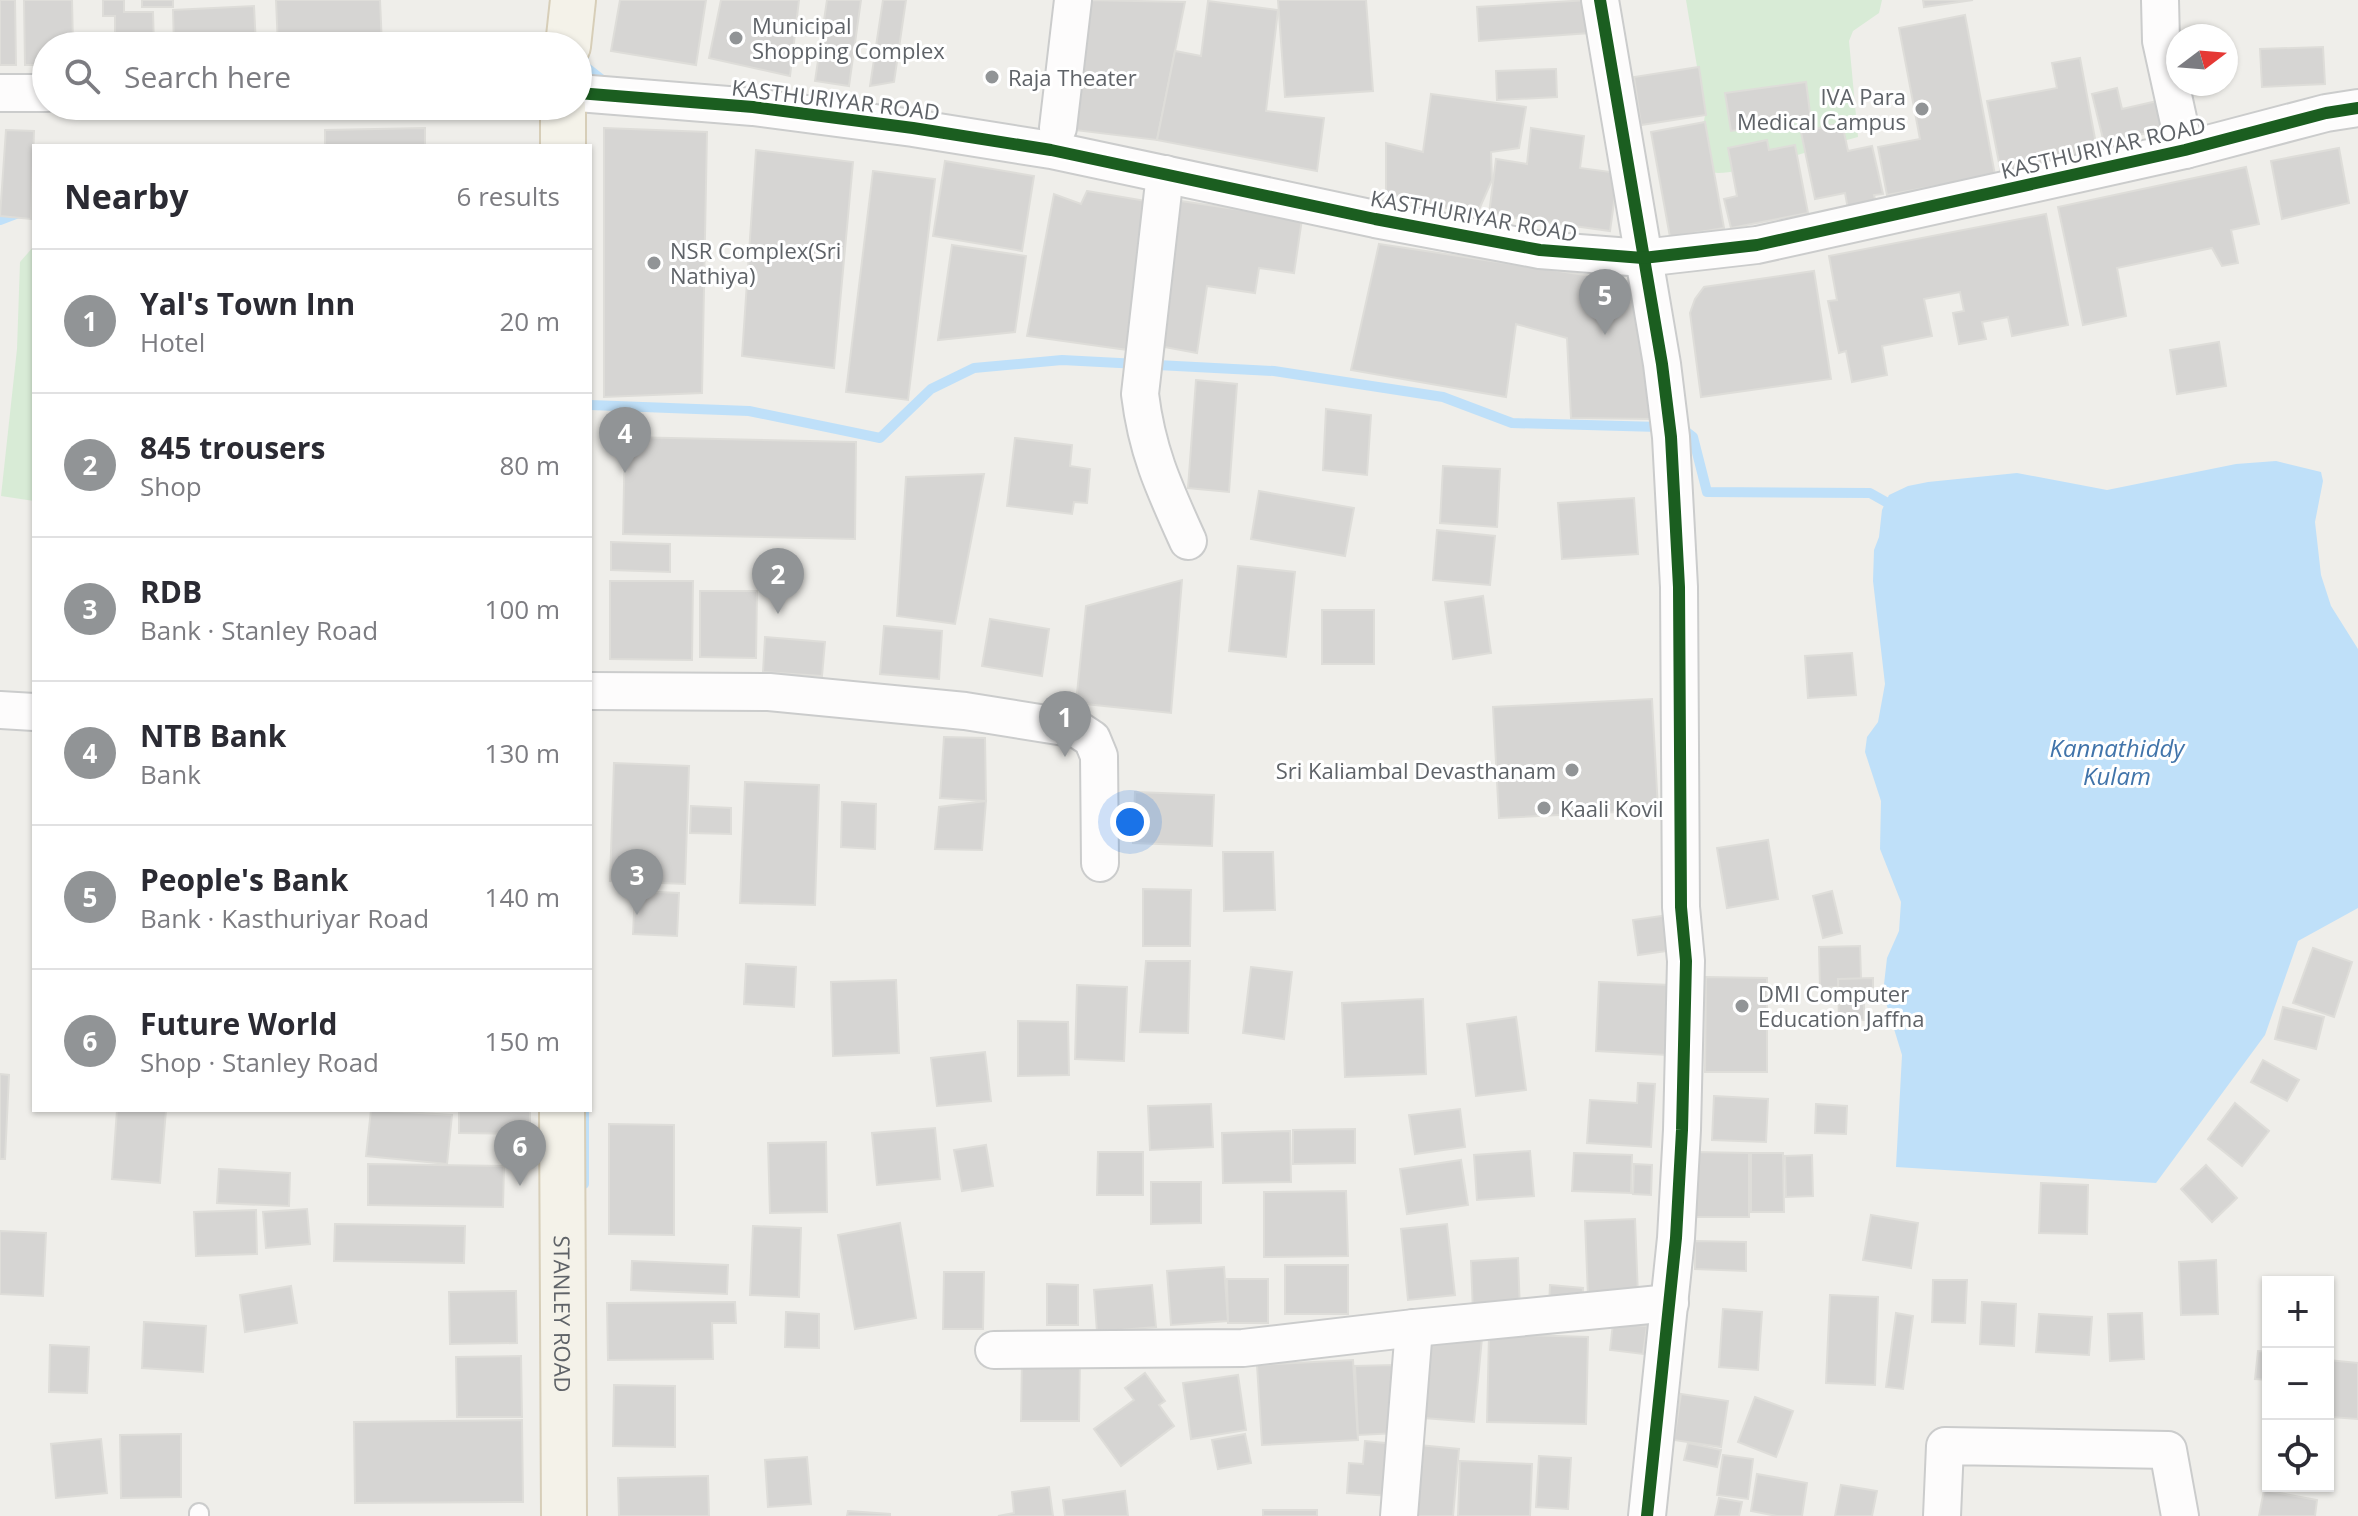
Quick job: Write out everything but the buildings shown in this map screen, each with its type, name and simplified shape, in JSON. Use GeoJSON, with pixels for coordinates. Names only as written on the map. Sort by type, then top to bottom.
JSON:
{"type":"FeatureCollection","features":[{"type":"Feature","properties":{"kind":"main road"},"geometry":{"type":"LineString","coordinates":[[570,32],[573,0]]}},
{"type":"Feature","properties":{"kind":"main road"},"geometry":{"type":"LineString","coordinates":[[563,120],[563,144]]}},
{"type":"Feature","properties":{"kind":"main road","name":"STANLEY ROAD"},"geometry":{"type":"LineString","coordinates":[[562,1112],[564,1516]]}},
{"type":"Feature","properties":{"kind":"street"},"geometry":{"type":"LineString","coordinates":[[1058,128],[1073,0]]}},
{"type":"Feature","properties":{"kind":"street"},"geometry":{"type":"LineString","coordinates":[[1600,0],[1662,364],[1671,437],[1681,646],[1681,907],[1686,961],[1682,1130],[1670,1303],[1647,1516]]}},
{"type":"Feature","properties":{"kind":"street"},"geometry":{"type":"LineString","coordinates":[[2160,0],[2161,41],[2185,150]]}},
{"type":"Feature","properties":{"kind":"street"},"geometry":{"type":"LineString","coordinates":[[0,93],[32,93]]}},
{"type":"Feature","properties":{"kind":"street","name":"KASTHURIYAR ROAD"},"geometry":{"type":"LineString","coordinates":[[592,94],[753,107],[913,128],[1051,150],[1375,219],[1540,250],[1643,258],[1757,245],[2185,150],[2326,113],[2358,108]]}},
{"type":"Feature","properties":{"kind":"street"},"geometry":{"type":"LineString","coordinates":[[1165,174],[1140,394],[1144,428],[1155,469],[1188,541]]}},
{"type":"Feature","properties":{"kind":"street"},"geometry":{"type":"LineString","coordinates":[[592,691],[769,692],[965,711],[1077,729],[1092,739],[1099,756],[1100,863]]}},
{"type":"Feature","properties":{"kind":"street"},"geometry":{"type":"LineString","coordinates":[[0,710],[32,712]]}},
{"type":"Feature","properties":{"kind":"street"},"geometry":{"type":"LineString","coordinates":[[994,1350],[1243,1348],[1670,1303]]}},
{"type":"Feature","properties":{"kind":"street"},"geometry":{"type":"LineString","coordinates":[[1399,1516],[1414,1328]]}},
{"type":"Feature","properties":{"kind":"street"},"geometry":{"type":"LineString","coordinates":[[1942,1516],[1945,1446],[2168,1450],[2180,1516]]}},
{"type":"Feature","properties":{"kind":"green space"},"geometry":{"type":"Polygon","coordinates":[[[1686,0],[1882,0],[1879,13],[1853,31],[1849,41],[1858,137],[1759,166],[1722,173],[1710,172],[1697,125],[1704,121],[1705,115],[1686,0]]]}},
{"type":"Feature","properties":{"kind":"green space"},"geometry":{"type":"Polygon","coordinates":[[[32,248],[32,501],[1,496],[17,349],[20,262],[32,248]]]}},
{"type":"Feature","properties":{"kind":"water","name":"Kannathiddy Kulam"},"geometry":{"type":"Polygon","coordinates":[[[2276,461],[2321,472],[2323,481],[2315,522],[2321,575],[2331,606],[2358,649],[2358,908],[2298,941],[2265,1035],[2156,1183],[1896,1167],[1902,1055],[1883,993],[1887,958],[1899,931],[1901,902],[1880,849],[1881,801],[1865,752],[1867,737],[1878,722],[1885,684],[1873,581],[1874,550],[1882,510],[1889,495],[1908,486],[1928,482],[2017,473],[2107,490],[2236,464],[2276,461]]]}},
{"type":"Feature","properties":{"kind":"waterway"},"geometry":{"type":"LineString","coordinates":[[592,72],[606,83]]}},
{"type":"Feature","properties":{"kind":"waterway"},"geometry":{"type":"LineString","coordinates":[[0,220],[32,208]]}},
{"type":"Feature","properties":{"kind":"waterway"},"geometry":{"type":"LineString","coordinates":[[592,405],[749,411],[880,438],[931,389],[974,368],[1062,360],[1274,371],[1443,397],[1512,423],[1659,427]]}},
{"type":"Feature","properties":{"kind":"waterway"},"geometry":{"type":"LineString","coordinates":[[1680,427],[1693,437],[1707,492],[1870,493],[1895,507]]}},
{"type":"Feature","properties":{"kind":"waterway"},"geometry":{"type":"LineString","coordinates":[[584,1112],[584,1184]]}},
{"type":"Feature","properties":{"kind":"cycle path"},"geometry":{"type":"LineString","coordinates":[[1600,0],[1662,364],[1671,437],[1679,587],[1681,907],[1686,961],[1682,1130],[1676,1238],[1647,1516]]}},
{"type":"Feature","properties":{"kind":"cycle path"},"geometry":{"type":"LineString","coordinates":[[592,94],[753,107],[913,128],[1051,150],[1375,219],[1540,250],[1643,258],[1757,245],[2185,150],[2326,113],[2358,108]]}},
{"type":"Feature","properties":{"kind":"place","name":"Municipal Shopping Complex"},"geometry":{"type":"Point","coordinates":[736,38]}},
{"type":"Feature","properties":{"kind":"place","name":"Raja Theater"},"geometry":{"type":"Point","coordinates":[992,77]}},
{"type":"Feature","properties":{"kind":"place","name":"IVA Para Medical Campus"},"geometry":{"type":"Point","coordinates":[1922,109]}},
{"type":"Feature","properties":{"kind":"place","name":"NSR Complex(Sri Nathiya)"},"geometry":{"type":"Point","coordinates":[654,263]}},
{"type":"Feature","properties":{"kind":"place","name":"People's Bank"},"geometry":{"type":"Point","coordinates":[1605,335]}},
{"type":"Feature","properties":{"kind":"place","name":"NTB Bank"},"geometry":{"type":"Point","coordinates":[625,473]}},
{"type":"Feature","properties":{"kind":"place","name":"845 trousers"},"geometry":{"type":"Point","coordinates":[778,614]}},
{"type":"Feature","properties":{"kind":"place","name":"Yal's Town Inn"},"geometry":{"type":"Point","coordinates":[1065,757]}},
{"type":"Feature","properties":{"kind":"place","name":"Sri Kaliambal Devasthanam"},"geometry":{"type":"Point","coordinates":[1572,770]}},
{"type":"Feature","properties":{"kind":"place","name":"Kaali Kovil"},"geometry":{"type":"Point","coordinates":[1544,808]}},
{"type":"Feature","properties":{"kind":"place","name":"RDB"},"geometry":{"type":"Point","coordinates":[637,915]}},
{"type":"Feature","properties":{"kind":"place","name":"DMI Computer Education Jaffna"},"geometry":{"type":"Point","coordinates":[1742,1006]}},
{"type":"Feature","properties":{"kind":"place","name":"Future World"},"geometry":{"type":"Point","coordinates":[520,1186]}}]}
